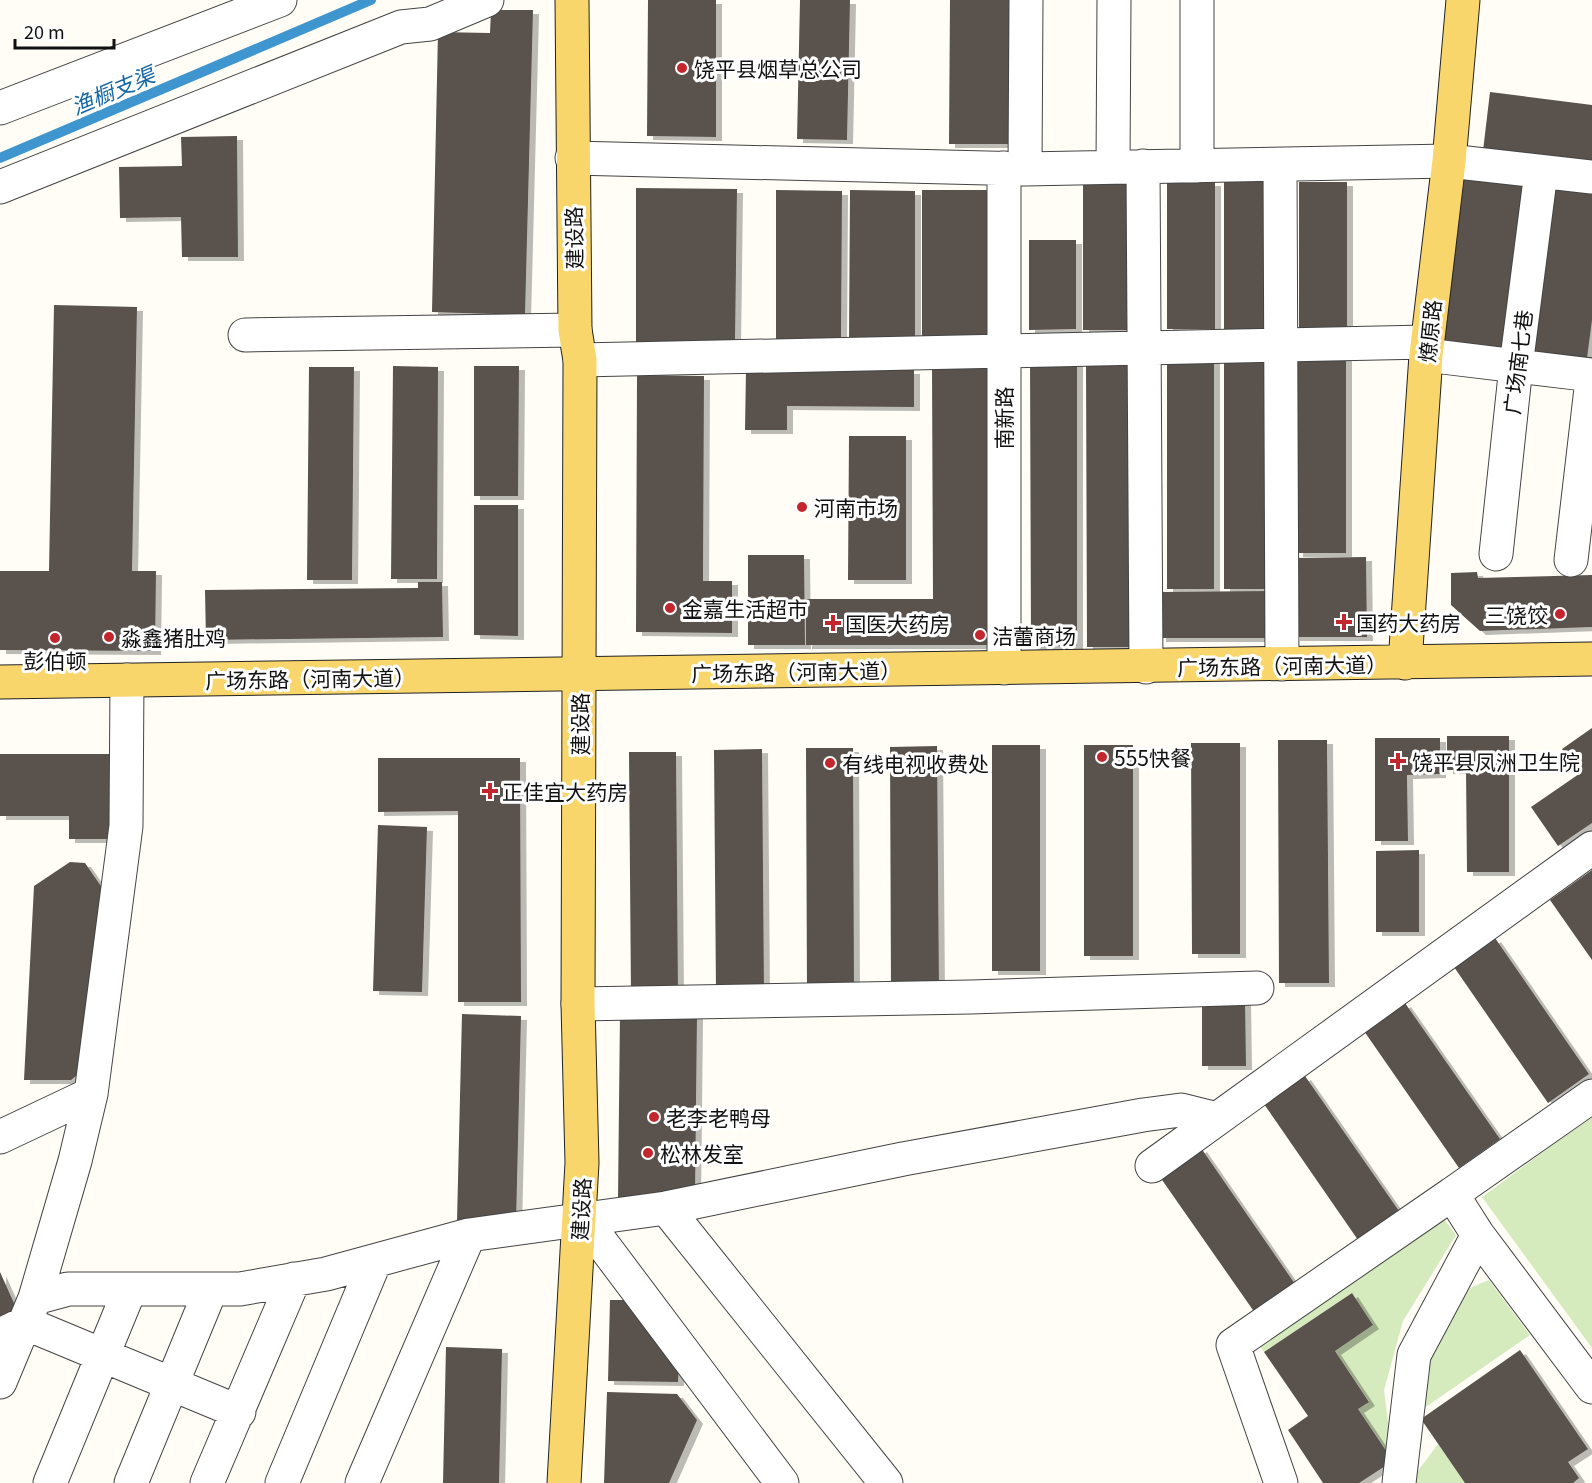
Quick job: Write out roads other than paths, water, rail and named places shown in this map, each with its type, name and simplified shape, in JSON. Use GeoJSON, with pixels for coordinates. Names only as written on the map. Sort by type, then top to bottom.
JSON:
{"type":"FeatureCollection","features":[{"type":"Feature","properties":{"kind":"main road","name":"建设路"},"geometry":{"type":"LineString","coordinates":[[564,1483],[582,1162],[578,1004],[579,674],[577,345],[572,158],[573,0]]}},
{"type":"Feature","properties":{"kind":"main road","name":"燎原路"},"geometry":{"type":"LineString","coordinates":[[1405,663],[1427,348],[1449,161],[1463,0]]}},
{"type":"Feature","properties":{"kind":"main road","name":"广场东路（河南大道）"},"geometry":{"type":"LineString","coordinates":[[0,682],[1592,659]]}},
{"type":"Feature","properties":{"kind":"street"},"geometry":{"type":"LineString","coordinates":[[0,108],[280,0]]}},
{"type":"Feature","properties":{"kind":"street"},"geometry":{"type":"LineString","coordinates":[[0,187],[401,27],[429,24],[487,0]]}},
{"type":"Feature","properties":{"kind":"street","name":"南新路"},"geometry":{"type":"LineString","coordinates":[[1004,668],[1002,350],[1026,0]]}},
{"type":"Feature","properties":{"kind":"street"},"geometry":{"type":"LineString","coordinates":[[1114,0],[1144,348],[1146,667]]}},
{"type":"Feature","properties":{"kind":"street"},"geometry":{"type":"LineString","coordinates":[[1197,0],[1197,166]]}},
{"type":"Feature","properties":{"kind":"street"},"geometry":{"type":"LineString","coordinates":[[572,158],[1014,168],[1449,161],[1592,177]]}},
{"type":"Feature","properties":{"kind":"street"},"geometry":{"type":"LineString","coordinates":[[1280,165],[1282,664]]}},
{"type":"Feature","properties":{"kind":"street","name":"广场南七巷"},"geometry":{"type":"LineString","coordinates":[[1496,554],[1516,366],[1541,172]]}},
{"type":"Feature","properties":{"kind":"street"},"geometry":{"type":"LineString","coordinates":[[244,335],[577,345],[1002,350],[1281,345],[1427,348],[1516,366],[1592,377],[1571,560]]}},
{"type":"Feature","properties":{"kind":"street"},"geometry":{"type":"LineString","coordinates":[[0,1382],[75,1161],[91,1094],[126,826],[128,680]]}},
{"type":"Feature","properties":{"kind":"street"},"geometry":{"type":"LineString","coordinates":[[1152,1166],[1592,848]]}},
{"type":"Feature","properties":{"kind":"street"},"geometry":{"type":"LineString","coordinates":[[578,1004],[971,997],[1257,987]]}},
{"type":"Feature","properties":{"kind":"street"},"geometry":{"type":"LineString","coordinates":[[0,1137],[91,1094]]}},
{"type":"Feature","properties":{"kind":"street"},"geometry":{"type":"LineString","coordinates":[[1281,1483],[1233,1345],[1592,1096]]}},
{"type":"Feature","properties":{"kind":"street"},"geometry":{"type":"LineString","coordinates":[[20,1319],[68,1289],[240,1289],[326,1274],[469,1235],[666,1208],[1143,1115],[1180,1110],[1217,1119]]}},
{"type":"Feature","properties":{"kind":"street"},"geometry":{"type":"LineString","coordinates":[[1452,1194],[1478,1235],[1592,1387]]}},
{"type":"Feature","properties":{"kind":"street"},"geometry":{"type":"LineString","coordinates":[[666,1208],[886,1483]]}},
{"type":"Feature","properties":{"kind":"street"},"geometry":{"type":"LineString","coordinates":[[583,1218],[782,1483]]}},
{"type":"Feature","properties":{"kind":"street"},"geometry":{"type":"LineString","coordinates":[[362,1483],[469,1235]]}},
{"type":"Feature","properties":{"kind":"street"},"geometry":{"type":"LineString","coordinates":[[1399,1483],[1414,1355],[1478,1235]]}},
{"type":"Feature","properties":{"kind":"street"},"geometry":{"type":"LineString","coordinates":[[282,1483],[375,1261]]}},
{"type":"Feature","properties":{"kind":"street"},"geometry":{"type":"LineString","coordinates":[[207,1483],[294,1280]]}},
{"type":"Feature","properties":{"kind":"street"},"geometry":{"type":"LineString","coordinates":[[50,1483],[130,1289]]}},
{"type":"Feature","properties":{"kind":"street"},"geometry":{"type":"LineString","coordinates":[[131,1483],[211,1289]]}},
{"type":"Feature","properties":{"kind":"street"},"geometry":{"type":"LineString","coordinates":[[20,1319],[239,1412]]}},
{"type":"Feature","properties":{"kind":"waterway","name":"渔橱支渠"},"geometry":{"type":"LineString","coordinates":[[0,158],[371,0]]}},
{"type":"Feature","properties":{"kind":"place","name":"饶平县烟草总公司"},"geometry":{"type":"Point","coordinates":[682,68]}},
{"type":"Feature","properties":{"kind":"place","name":"河南市场"},"geometry":{"type":"Point","coordinates":[802,507]}},
{"type":"Feature","properties":{"kind":"place","name":"金嘉生活超市"},"geometry":{"type":"Point","coordinates":[670,608]}},
{"type":"Feature","properties":{"kind":"place","name":"三饶饺"},"geometry":{"type":"Point","coordinates":[1560,614]}},
{"type":"Feature","properties":{"kind":"place","name":"国药大药房"},"geometry":{"type":"Point","coordinates":[1344,622]}},
{"type":"Feature","properties":{"kind":"place","name":"国医大药房"},"geometry":{"type":"Point","coordinates":[833,623]}},
{"type":"Feature","properties":{"kind":"place","name":"洁蕾商场"},"geometry":{"type":"Point","coordinates":[980,635]}},
{"type":"Feature","properties":{"kind":"place","name":"淼鑫猪肚鸡"},"geometry":{"type":"Point","coordinates":[109,637]}},
{"type":"Feature","properties":{"kind":"place","name":"彭伯顿"},"geometry":{"type":"Point","coordinates":[55,638]}},
{"type":"Feature","properties":{"kind":"place","name":"555快餐"},"geometry":{"type":"Point","coordinates":[1102,757]}},
{"type":"Feature","properties":{"kind":"place","name":"饶平县凤洲卫生院"},"geometry":{"type":"Point","coordinates":[1398,761]}},
{"type":"Feature","properties":{"kind":"place","name":"有线电视收费处"},"geometry":{"type":"Point","coordinates":[830,763]}},
{"type":"Feature","properties":{"kind":"place","name":"正佳宜大药房"},"geometry":{"type":"Point","coordinates":[490,791]}},
{"type":"Feature","properties":{"kind":"place","name":"老李老鸭母"},"geometry":{"type":"Point","coordinates":[654,1117]}},
{"type":"Feature","properties":{"kind":"place","name":"松林发室"},"geometry":{"type":"Point","coordinates":[648,1153]}}]}
